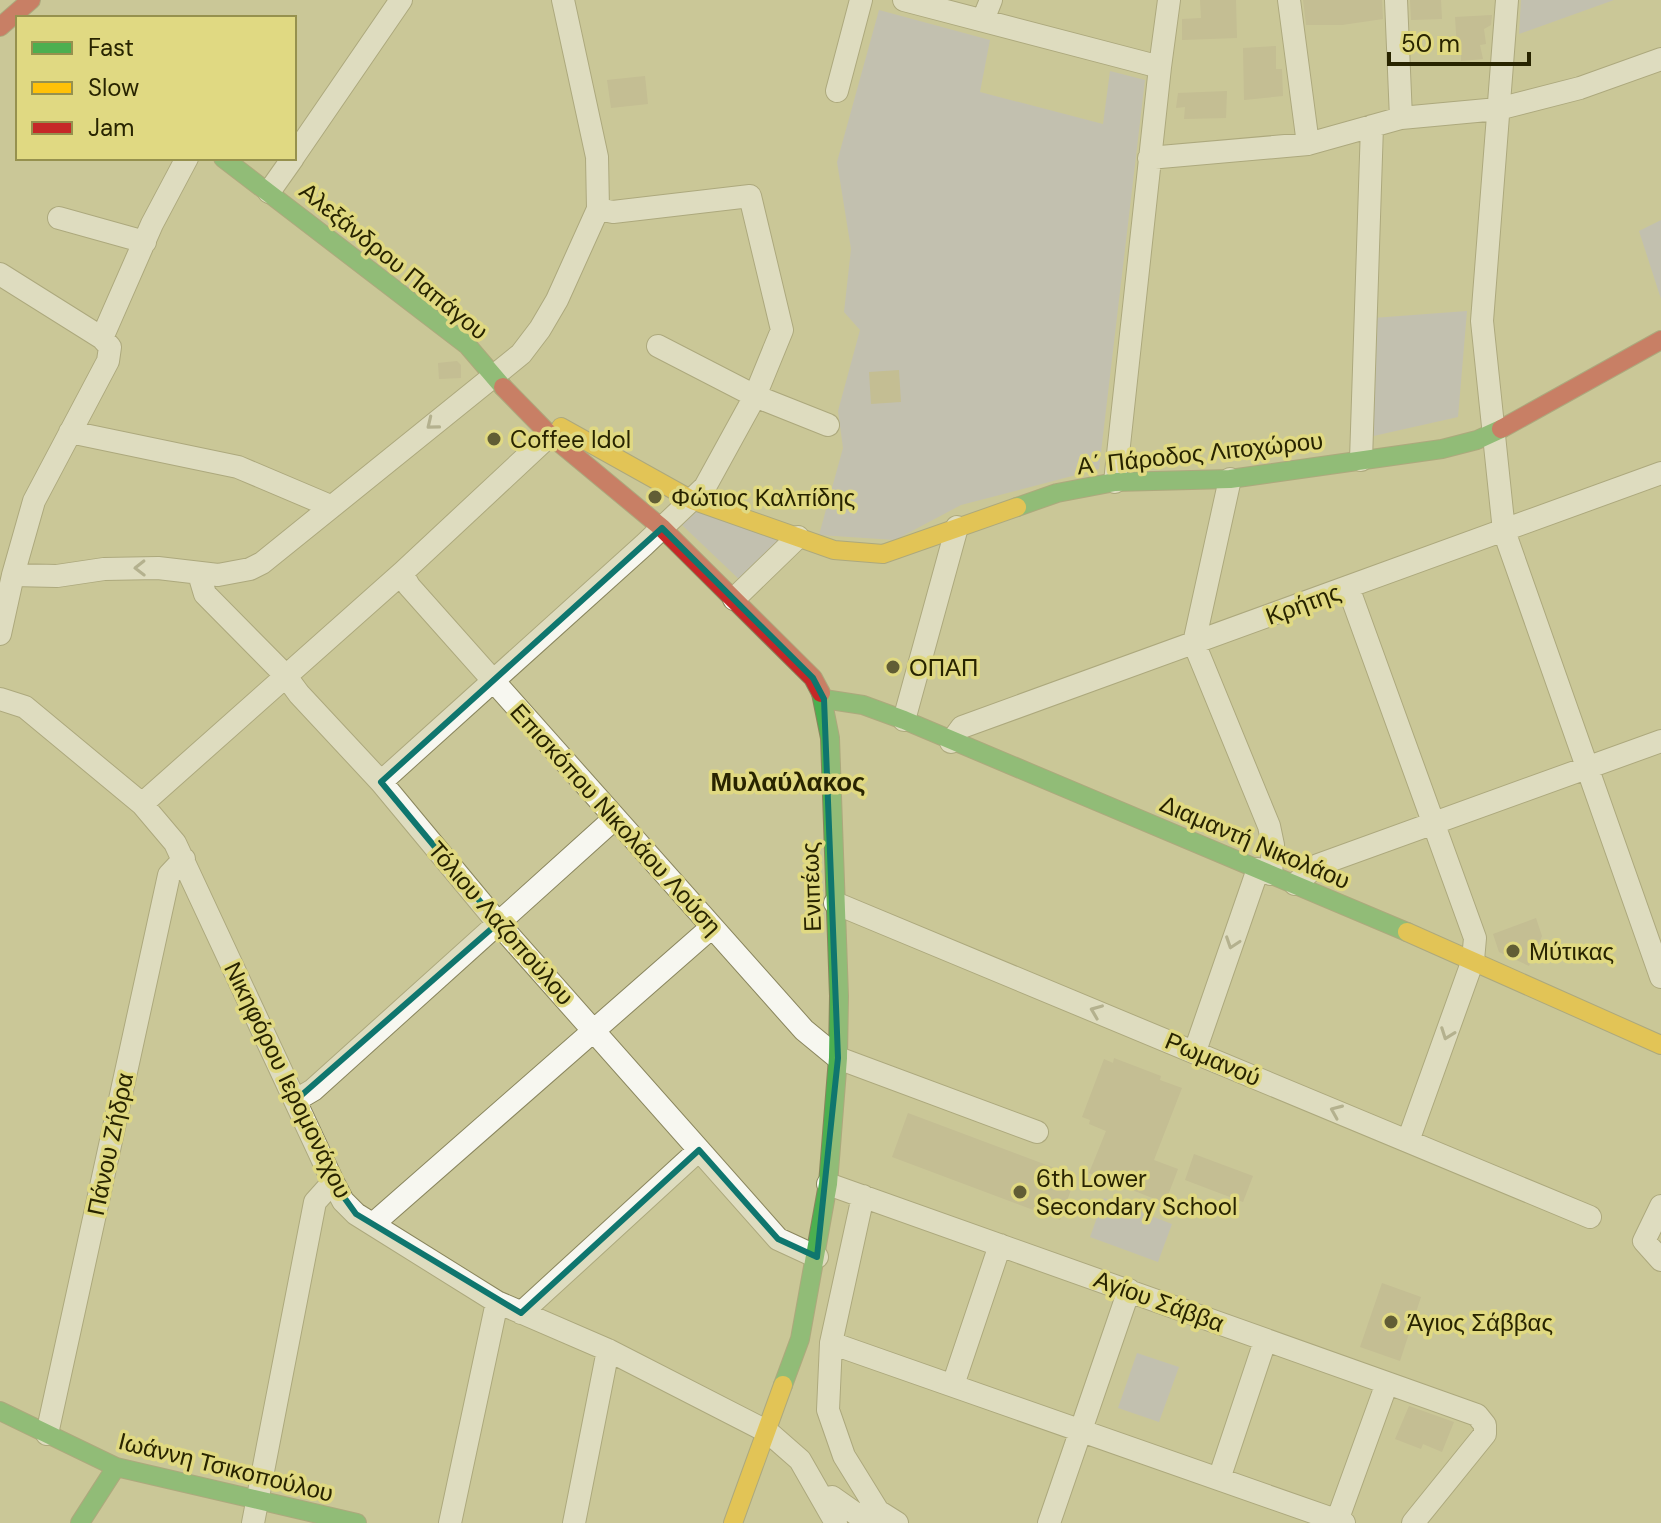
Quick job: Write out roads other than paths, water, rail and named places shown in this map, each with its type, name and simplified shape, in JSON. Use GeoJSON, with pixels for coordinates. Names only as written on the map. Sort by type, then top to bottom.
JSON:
{"type":"FeatureCollection","features":[{"type":"Feature","properties":{"kind":"street"},"geometry":{"type":"LineString","coordinates":[[296,153],[401,0]]}},
{"type":"Feature","properties":{"kind":"street"},"geometry":{"type":"LineString","coordinates":[[13,575],[57,576],[104,569],[158,568],[199,574],[235,573],[262,563],[521,354],[557,300],[598,209],[597,157],[563,0]]}},
{"type":"Feature","properties":{"kind":"street"},"geometry":{"type":"LineString","coordinates":[[837,91],[861,0]]}},
{"type":"Feature","properties":{"kind":"street"},"geometry":{"type":"LineString","coordinates":[[904,0],[987,10],[1160,67]]}},
{"type":"Feature","properties":{"kind":"street"},"geometry":{"type":"LineString","coordinates":[[1115,482],[1169,0]]}},
{"type":"Feature","properties":{"kind":"street"},"geometry":{"type":"LineString","coordinates":[[1289,0],[1308,144]]}},
{"type":"Feature","properties":{"kind":"street"},"geometry":{"type":"LineString","coordinates":[[1396,0],[1401,118]]}},
{"type":"Feature","properties":{"kind":"street"},"geometry":{"type":"LineString","coordinates":[[1507,0],[1482,321],[1504,531],[1661,977]]}},
{"type":"Feature","properties":{"kind":"street"},"geometry":{"type":"LineString","coordinates":[[1149,158],[1308,144],[1401,118],[1498,109],[1580,88],[1661,59]]}},
{"type":"Feature","properties":{"kind":"street"},"geometry":{"type":"LineString","coordinates":[[1361,460],[1372,126]]}},
{"type":"Feature","properties":{"kind":"street"},"geometry":{"type":"LineString","coordinates":[[0,634],[34,501],[108,361],[106,342],[145,242],[186,160]]}},
{"type":"Feature","properties":{"kind":"street","name":"Αλεξάνδρου Παπάγου"},"geometry":{"type":"LineString","coordinates":[[226,160],[467,345],[494,376]]}},
{"type":"Feature","properties":{"kind":"street"},"geometry":{"type":"LineString","coordinates":[[269,192],[291,160]]}},
{"type":"Feature","properties":{"kind":"street"},"geometry":{"type":"LineString","coordinates":[[381,782],[705,487],[755,396],[782,330],[750,196],[613,212],[598,209]]}},
{"type":"Feature","properties":{"kind":"street"},"geometry":{"type":"LineString","coordinates":[[59,218],[145,242]]}},
{"type":"Feature","properties":{"kind":"street"},"geometry":{"type":"LineString","coordinates":[[2,279],[106,342]]}},
{"type":"Feature","properties":{"kind":"street","name":"Α΄ Πάροδος Λιτοχώρου"},"geometry":{"type":"LineString","coordinates":[[520,407],[692,500],[834,550],[883,554],[1057,493],[1115,482],[1230,479],[1442,449],[1495,434],[1661,340]]}},
{"type":"Feature","properties":{"kind":"street"},"geometry":{"type":"LineString","coordinates":[[658,346],[755,396],[828,425]]}},
{"type":"Feature","properties":{"kind":"street","name":"Ενιπέως"},"geometry":{"type":"LineString","coordinates":[[494,376],[520,407],[550,435],[662,528],[813,678],[824,699],[830,738],[838,1058],[828,1184],[800,1339],[733,1523]]}},
{"type":"Feature","properties":{"kind":"street"},"geometry":{"type":"LineString","coordinates":[[70,432],[238,467],[330,506]]}},
{"type":"Feature","properties":{"kind":"street"},"geometry":{"type":"LineString","coordinates":[[142,804],[402,573],[550,435]]}},
{"type":"Feature","properties":{"kind":"street"},"geometry":{"type":"LineString","coordinates":[[1195,1051],[1273,845],[1269,826],[1194,643],[1230,479]]}},
{"type":"Feature","properties":{"kind":"street","name":"Κρήτης"},"geometry":{"type":"LineString","coordinates":[[951,742],[962,727],[1504,531],[1659,479]]}},
{"type":"Feature","properties":{"kind":"street"},"geometry":{"type":"LineString","coordinates":[[904,720],[957,527]]}},
{"type":"Feature","properties":{"kind":"street"},"geometry":{"type":"LineString","coordinates":[[0,540],[24,531]]}},
{"type":"Feature","properties":{"kind":"street"},"geometry":{"type":"LineString","coordinates":[[734,599],[798,537]]}},
{"type":"Feature","properties":{"kind":"street","name":"Επισκόπου Νικολάου Λούση"},"geometry":{"type":"LineString","coordinates":[[402,573],[409,586],[804,1030],[838,1058],[1037,1132]]}},
{"type":"Feature","properties":{"kind":"street","name":"Τόλιου Λαζοπούλου"},"geometry":{"type":"LineString","coordinates":[[199,574],[205,594],[285,675],[381,782],[498,923],[778,1239],[817,1257]]}},
{"type":"Feature","properties":{"kind":"street"},"geometry":{"type":"LineString","coordinates":[[1348,587],[1475,938],[1473,960],[1408,1141]]}},
{"type":"Feature","properties":{"kind":"street","name":"Νικηφόρου Ιερομονάχου"},"geometry":{"type":"LineString","coordinates":[[0,699],[25,707],[142,804],[175,843],[333,1182],[343,1201],[356,1214],[497,1302],[608,1350],[768,1432],[800,1460],[836,1523]]}},
{"type":"Feature","properties":{"kind":"street","name":"Διαμαντή Νικολάου"},"geometry":{"type":"LineString","coordinates":[[824,699],[863,705],[904,720],[1473,960],[1661,1045]]}},
{"type":"Feature","properties":{"kind":"street"},"geometry":{"type":"LineString","coordinates":[[1295,884],[1318,865],[1661,741]]}},
{"type":"Feature","properties":{"kind":"street"},"geometry":{"type":"LineString","coordinates":[[296,1100],[313,1090],[615,818]]}},
{"type":"Feature","properties":{"kind":"street","name":"Πάνου Ζήδρα"},"geometry":{"type":"LineString","coordinates":[[47,1434],[169,875],[184,859]]}},
{"type":"Feature","properties":{"kind":"street","name":"Ρωμανού"},"geometry":{"type":"LineString","coordinates":[[835,903],[1590,1217]]}},
{"type":"Feature","properties":{"kind":"street"},"geometry":{"type":"LineString","coordinates":[[373,1224],[712,927]]}},
{"type":"Feature","properties":{"kind":"street"},"geometry":{"type":"LineString","coordinates":[[521,1313],[699,1150]]}},
{"type":"Feature","properties":{"kind":"street"},"geometry":{"type":"LineString","coordinates":[[253,1523],[315,1202],[333,1182]]}},
{"type":"Feature","properties":{"kind":"street","name":"Αγίου Σάββα"},"geometry":{"type":"LineString","coordinates":[[828,1184],[1477,1415],[1485,1425],[1480,1442],[1413,1523]]}},
{"type":"Feature","properties":{"kind":"street"},"geometry":{"type":"LineString","coordinates":[[863,1196],[831,1343],[828,1410],[844,1456],[878,1511],[897,1523]]}},
{"type":"Feature","properties":{"kind":"street"},"geometry":{"type":"LineString","coordinates":[[1661,1206],[1644,1241],[1661,1260]]}},
{"type":"Feature","properties":{"kind":"street"},"geometry":{"type":"LineString","coordinates":[[953,1385],[1000,1245]]}},
{"type":"Feature","properties":{"kind":"street"},"geometry":{"type":"LineString","coordinates":[[1049,1523],[1129,1290]]}},
{"type":"Feature","properties":{"kind":"street"},"geometry":{"type":"LineString","coordinates":[[450,1523],[497,1302]]}},
{"type":"Feature","properties":{"kind":"street"},"geometry":{"type":"LineString","coordinates":[[1219,1479],[1265,1341]]}},
{"type":"Feature","properties":{"kind":"street"},"geometry":{"type":"LineString","coordinates":[[831,1343],[1341,1522],[1387,1383]]}},
{"type":"Feature","properties":{"kind":"street"},"geometry":{"type":"LineString","coordinates":[[574,1523],[608,1350]]}},
{"type":"Feature","properties":{"kind":"street","name":"Ιωάννη Τσικοπούλου"},"geometry":{"type":"LineString","coordinates":[[0,1411],[116,1467],[357,1523]]}},
{"type":"Feature","properties":{"kind":"street"},"geometry":{"type":"LineString","coordinates":[[80,1523],[116,1467]]}},
{"type":"Feature","properties":{"kind":"street"},"geometry":{"type":"LineString","coordinates":[[823,1500],[832,1497],[869,1523]]}},
{"type":"Feature","properties":{"kind":"place","name":"Coffee Idol"},"geometry":{"type":"Point","coordinates":[494,439]}},
{"type":"Feature","properties":{"kind":"place","name":"Φώτιος Καλπίδης"},"geometry":{"type":"Point","coordinates":[655,497]}},
{"type":"Feature","properties":{"kind":"place","name":"ΟΠΑΠ"},"geometry":{"type":"Point","coordinates":[893,667]}},
{"type":"Feature","properties":{"kind":"place","name":"Μύτικας"},"geometry":{"type":"Point","coordinates":[1513,951]}},
{"type":"Feature","properties":{"kind":"place","name":"6th Lower Secondary School"},"geometry":{"type":"Point","coordinates":[1020,1192]}},
{"type":"Feature","properties":{"kind":"place","name":"Άγιος Σάββας"},"geometry":{"type":"Point","coordinates":[1391,1322]}},
{"type":"Feature","properties":{"kind":"district","name":"Μυλαύλακος"},"geometry":{"type":"Point","coordinates":[788,782]}}]}
